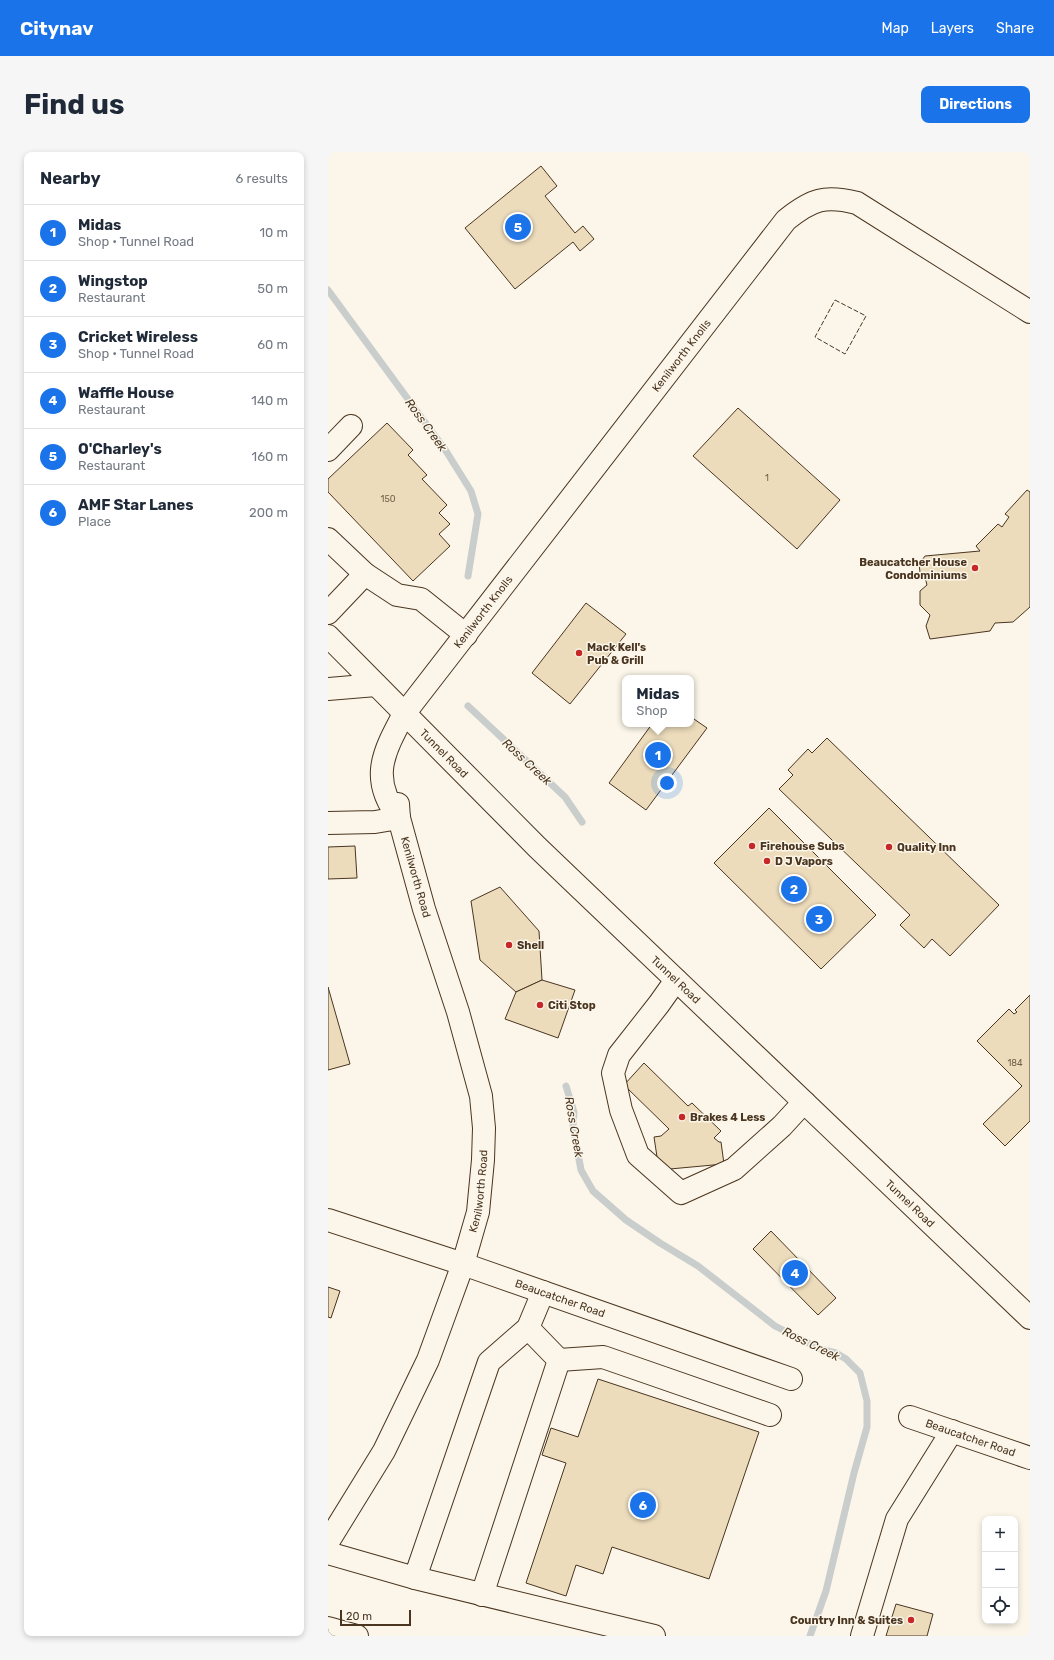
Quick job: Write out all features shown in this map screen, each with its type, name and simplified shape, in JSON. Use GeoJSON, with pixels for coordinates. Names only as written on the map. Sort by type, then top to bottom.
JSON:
{"type":"FeatureCollection","features":[{"type":"Feature","properties":{"kind":"street","name":"Kenilworth Knolls"},"geometry":{"type":"LineString","coordinates":[[403,717],[786,220],[803,207],[822,199],[841,199],[857,203],[1030,312]]}},
{"type":"Feature","properties":{"kind":"street"},"geometry":{"type":"LineString","coordinates":[[328,450],[351,426]]}},
{"type":"Feature","properties":{"kind":"street"},"geometry":{"type":"LineString","coordinates":[[328,538],[365,574],[397,595],[421,599],[466,635]]}},
{"type":"Feature","properties":{"kind":"street"},"geometry":{"type":"LineString","coordinates":[[328,613],[365,574]]}},
{"type":"Feature","properties":{"kind":"street","name":"Tunnel Road"},"geometry":{"type":"LineString","coordinates":[[328,636],[376,685],[403,717],[1030,1318]]}},
{"type":"Feature","properties":{"kind":"street"},"geometry":{"type":"LineString","coordinates":[[328,689],[376,685]]}},
{"type":"Feature","properties":{"kind":"street","name":"Kenilworth Road"},"geometry":{"type":"LineString","coordinates":[[328,1542],[384,1451],[428,1360],[463,1264],[478,1212],[481,1182],[484,1128],[481,1096],[458,1012],[424,909],[399,818],[391,807],[384,790],[382,765],[386,749],[403,717]]}},
{"type":"Feature","properties":{"kind":"street"},"geometry":{"type":"LineString","coordinates":[[328,823],[375,822],[399,818]]}},
{"type":"Feature","properties":{"kind":"street"},"geometry":{"type":"LineString","coordinates":[[676,980],[619,1055],[613,1072],[621,1110],[638,1155],[681,1193],[734,1169],[782,1126],[804,1102]]}},
{"type":"Feature","properties":{"kind":"street","name":"Beaucatcher Road"},"geometry":{"type":"LineString","coordinates":[[328,1220],[463,1264],[791,1379]]}},
{"type":"Feature","properties":{"kind":"street"},"geometry":{"type":"LineString","coordinates":[[415,1578],[489,1362],[528,1328],[543,1292]]}},
{"type":"Feature","properties":{"kind":"street"},"geometry":{"type":"LineString","coordinates":[[528,1328],[559,1360],[603,1357],[770,1415]]}},
{"type":"Feature","properties":{"kind":"street"},"geometry":{"type":"LineString","coordinates":[[482,1595],[559,1360]]}},
{"type":"Feature","properties":{"kind":"street","name":"Beaucatcher Road"},"geometry":{"type":"LineString","coordinates":[[910,1418],[1030,1458]]}},
{"type":"Feature","properties":{"kind":"street"},"geometry":{"type":"LineString","coordinates":[[862,1636],[897,1519],[952,1431]]}},
{"type":"Feature","properties":{"kind":"street"},"geometry":{"type":"LineString","coordinates":[[328,1553],[415,1578],[654,1636]]}},
{"type":"Feature","properties":{"kind":"street"},"geometry":{"type":"LineString","coordinates":[[328,1628],[357,1636]]}},
{"type":"Feature","properties":{"kind":"building"},"geometry":{"type":"Polygon","coordinates":[[[541,166],[557,186],[545,196],[575,233],[583,226],[594,239],[580,251],[573,242],[515,289],[465,228],[541,166]]]}},
{"type":"Feature","properties":{"kind":"building"},"geometry":{"type":"Polygon","coordinates":[[[738,408],[840,500],[797,549],[693,456],[738,408]]]}},
{"type":"Feature","properties":{"kind":"building"},"geometry":{"type":"Polygon","coordinates":[[[387,423],[413,450],[408,455],[427,475],[422,479],[447,505],[439,513],[450,524],[439,534],[450,546],[413,581],[328,492],[328,479],[387,423]]]}},
{"type":"Feature","properties":{"kind":"building","name":"Beaucatcher House Condominiums"},"geometry":{"type":"Polygon","coordinates":[[[1027,490],[1030,492],[1030,607],[1013,622],[995,623],[990,631],[930,639],[926,626],[930,615],[920,605],[920,591],[927,585],[920,572],[919,564],[925,556],[980,551],[976,546],[998,524],[1002,527],[1009,517],[1005,514],[1027,490]]]}},
{"type":"Feature","properties":{"kind":"building","name":"Mack Kell's Pub & Grill"},"geometry":{"type":"Polygon","coordinates":[[[586,603],[626,634],[570,704],[532,673],[586,603]]]}},
{"type":"Feature","properties":{"kind":"building"},"geometry":{"type":"Polygon","coordinates":[[[694,719],[707,728],[646,810],[609,783],[650,727],[694,727],[694,719]]]}},
{"type":"Feature","properties":{"kind":"building","name":"Quality Inn"},"geometry":{"type":"Polygon","coordinates":[[[827,738],[999,905],[950,956],[932,939],[924,948],[900,925],[910,915],[779,789],[793,775],[788,770],[808,749],[812,753],[827,738]]]}},
{"type":"Feature","properties":{"kind":"building"},"geometry":{"type":"Polygon","coordinates":[[[769,808],[876,915],[821,969],[714,863],[769,808]]]}},
{"type":"Feature","properties":{"kind":"building"},"geometry":{"type":"Polygon","coordinates":[[[355,846],[357,878],[328,879],[328,847],[355,846]]]}},
{"type":"Feature","properties":{"kind":"building","name":"Shell"},"geometry":{"type":"Polygon","coordinates":[[[500,887],[539,931],[542,980],[516,992],[480,960],[471,901],[500,887]]]}},
{"type":"Feature","properties":{"kind":"building","name":"Citi Stop"},"geometry":{"type":"Polygon","coordinates":[[[542,980],[575,990],[558,1038],[505,1019],[516,992],[542,980]]]}},
{"type":"Feature","properties":{"kind":"building"},"geometry":{"type":"Polygon","coordinates":[[[328,987],[350,1064],[328,1070],[328,987]]]}},
{"type":"Feature","properties":{"kind":"building"},"geometry":{"type":"Polygon","coordinates":[[[1030,995],[1030,1121],[1005,1146],[983,1124],[1022,1086],[977,1041],[1009,1009],[1014,1014],[1017,1012],[1015,1010],[1030,995]]]}},
{"type":"Feature","properties":{"kind":"building","name":"Brakes 4 Less"},"geometry":{"type":"Polygon","coordinates":[[[644,1063],[688,1106],[692,1103],[721,1131],[714,1138],[721,1142],[724,1164],[659,1170],[654,1137],[661,1136],[669,1129],[624,1085],[644,1063]]]}},
{"type":"Feature","properties":{"kind":"building"},"geometry":{"type":"Polygon","coordinates":[[[771,1231],[836,1298],[818,1315],[753,1249],[771,1231]]]}},
{"type":"Feature","properties":{"kind":"building"},"geometry":{"type":"Polygon","coordinates":[[[328,1287],[340,1291],[331,1318],[328,1317],[328,1287]]]}},
{"type":"Feature","properties":{"kind":"building"},"geometry":{"type":"Polygon","coordinates":[[[598,1379],[759,1432],[709,1579],[612,1547],[603,1574],[576,1565],[566,1596],[526,1583],[566,1463],[542,1455],[551,1428],[578,1437],[598,1379]]]}},
{"type":"Feature","properties":{"kind":"building","name":"Country Inn & Suites"},"geometry":{"type":"Polygon","coordinates":[[[896,1604],[933,1614],[927,1636],[886,1636],[896,1604]]]}},
{"type":"Feature","properties":{"kind":"waterway","name":"Ross Creek"},"geometry":{"type":"LineString","coordinates":[[328,290],[446,451],[471,491],[478,514],[468,576]]}},
{"type":"Feature","properties":{"kind":"waterway","name":"Ross Creek"},"geometry":{"type":"LineString","coordinates":[[468,706],[565,797],[582,822]]}},
{"type":"Feature","properties":{"kind":"waterway","name":"Ross Creek"},"geometry":{"type":"LineString","coordinates":[[566,1086],[574,1112],[573,1126],[581,1170],[593,1191],[626,1220],[698,1266],[775,1326],[820,1349],[836,1353],[846,1359],[860,1373],[867,1401],[867,1427],[854,1473],[826,1591],[810,1636]]}},
{"type":"Feature","properties":{"kind":"fence"},"geometry":{"type":"LineString","coordinates":[[835,300],[866,316],[845,354],[815,337],[835,300]]}},
{"type":"Feature","properties":{"kind":"place","name":"O'Charley's"},"geometry":{"type":"Point","coordinates":[518,227]}},
{"type":"Feature","properties":{"kind":"place","name":"Beaucatcher House Condominiums"},"geometry":{"type":"Point","coordinates":[975,568]}},
{"type":"Feature","properties":{"kind":"place","name":"Mack Kell's Pub & Grill"},"geometry":{"type":"Point","coordinates":[579,653]}},
{"type":"Feature","properties":{"kind":"place","name":"Midas"},"geometry":{"type":"Point","coordinates":[658,755]}},
{"type":"Feature","properties":{"kind":"place","name":"Firehouse Subs"},"geometry":{"type":"Point","coordinates":[752,846]}},
{"type":"Feature","properties":{"kind":"place","name":"Quality Inn"},"geometry":{"type":"Point","coordinates":[889,847]}},
{"type":"Feature","properties":{"kind":"place","name":"D J Vapors"},"geometry":{"type":"Point","coordinates":[767,861]}},
{"type":"Feature","properties":{"kind":"place","name":"Wingstop"},"geometry":{"type":"Point","coordinates":[794,889]}},
{"type":"Feature","properties":{"kind":"place","name":"Cricket Wireless"},"geometry":{"type":"Point","coordinates":[819,919]}},
{"type":"Feature","properties":{"kind":"place","name":"Shell"},"geometry":{"type":"Point","coordinates":[509,945]}},
{"type":"Feature","properties":{"kind":"place","name":"Citi Stop"},"geometry":{"type":"Point","coordinates":[540,1005]}},
{"type":"Feature","properties":{"kind":"place","name":"Brakes 4 Less"},"geometry":{"type":"Point","coordinates":[682,1117]}},
{"type":"Feature","properties":{"kind":"place","name":"Waffle House"},"geometry":{"type":"Point","coordinates":[795,1273]}},
{"type":"Feature","properties":{"kind":"place","name":"AMF Star Lanes"},"geometry":{"type":"Point","coordinates":[643,1505]}},
{"type":"Feature","properties":{"kind":"place","name":"Country Inn & Suites"},"geometry":{"type":"Point","coordinates":[911,1620]}}]}
